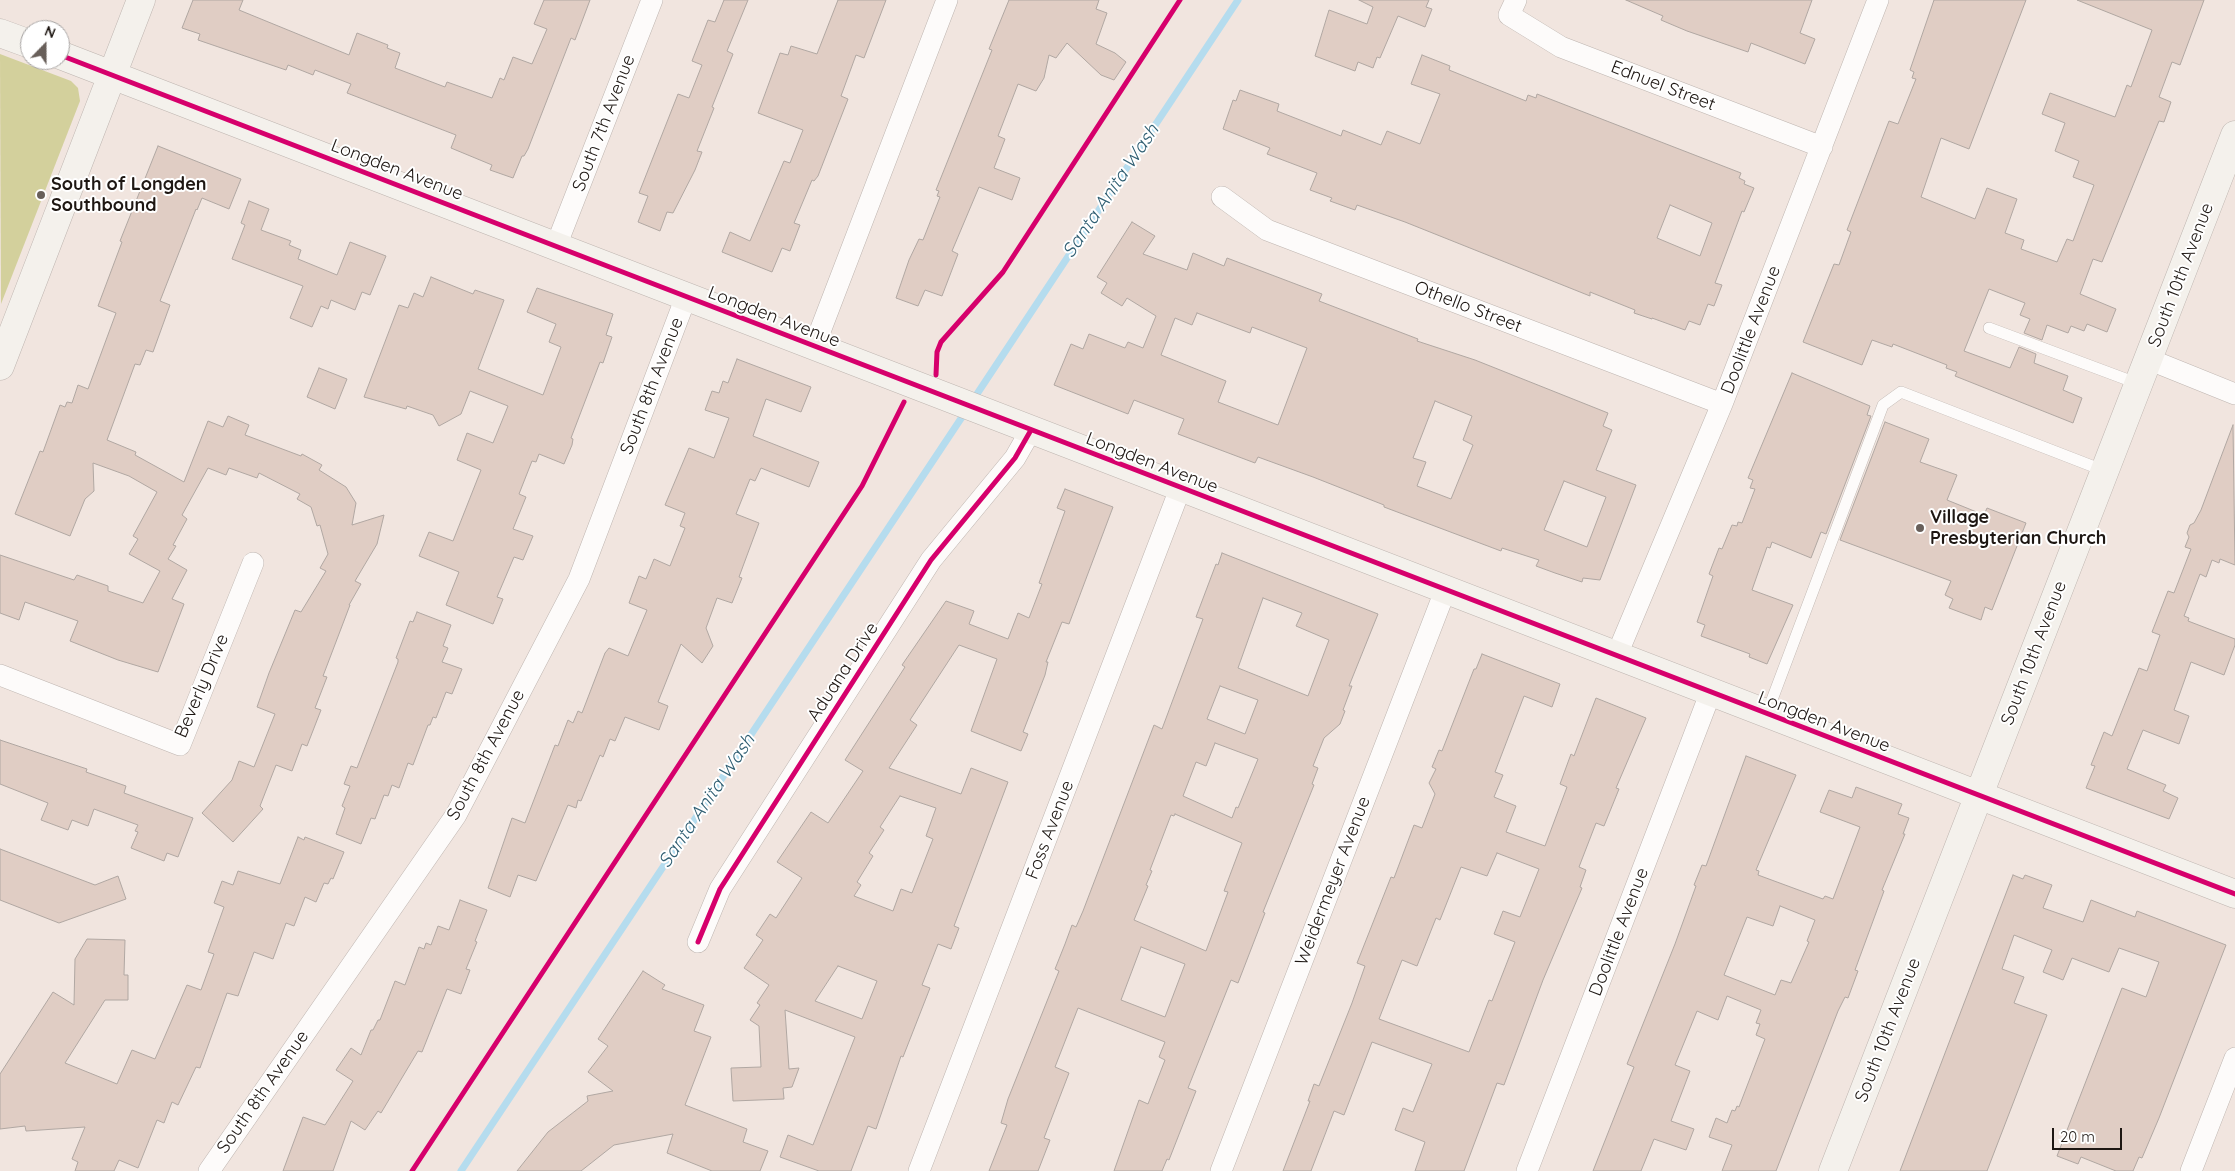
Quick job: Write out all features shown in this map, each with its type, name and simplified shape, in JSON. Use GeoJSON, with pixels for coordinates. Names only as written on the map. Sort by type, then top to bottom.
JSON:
{"type":"FeatureCollection","features":[{"type":"Feature","properties":{"kind":"street"},"geometry":{"type":"LineString","coordinates":[[0,366],[141,0]]}},
{"type":"Feature","properties":{"kind":"street","name":"South 7th Avenue"},"geometry":{"type":"LineString","coordinates":[[556,246],[652,0]]}},
{"type":"Feature","properties":{"kind":"street"},"geometry":{"type":"LineString","coordinates":[[814,347],[947,0]]}},
{"type":"Feature","properties":{"kind":"street","name":"Doolittle Avenue"},"geometry":{"type":"LineString","coordinates":[[1616,657],[1722,404],[1878,0]]}},
{"type":"Feature","properties":{"kind":"street","name":"Ednuel Street"},"geometry":{"type":"LineString","coordinates":[[1512,8],[1561,47],[1822,147]]}},
{"type":"Feature","properties":{"kind":"street"},"geometry":{"type":"LineString","coordinates":[[0,33],[20,40]]}},
{"type":"Feature","properties":{"kind":"street","name":"Longden Avenue"},"geometry":{"type":"LineString","coordinates":[[70,59],[1710,694],[1767,714],[2235,894]]}},
{"type":"Feature","properties":{"kind":"street","name":"South 10th Avenue"},"geometry":{"type":"LineString","coordinates":[[1833,1171],[2235,135]]}},
{"type":"Feature","properties":{"kind":"street","name":"Othello Street"},"geometry":{"type":"LineString","coordinates":[[1222,197],[1268,230],[1722,404]]}},
{"type":"Feature","properties":{"kind":"street","name":"South 8th Avenue"},"geometry":{"type":"LineString","coordinates":[[209,1171],[456,815],[579,579],[686,297]]}},
{"type":"Feature","properties":{"kind":"street"},"geometry":{"type":"LineString","coordinates":[[2144,372],[2235,394]]}},
{"type":"Feature","properties":{"kind":"street","name":"Aduana Drive"},"geometry":{"type":"LineString","coordinates":[[698,942],[720,890],[931,560],[1015,458],[1031,430]]}},
{"type":"Feature","properties":{"kind":"street","name":"Foss Avenue"},"geometry":{"type":"LineString","coordinates":[[919,1171],[1180,488]]}},
{"type":"Feature","properties":{"kind":"street","name":"Beverly Drive"},"geometry":{"type":"LineString","coordinates":[[0,675],[180,745],[253,563]]}},
{"type":"Feature","properties":{"kind":"street","name":"Weidermeyer Avenue"},"geometry":{"type":"LineString","coordinates":[[1221,1171],[1445,591]]}},
{"type":"Feature","properties":{"kind":"street","name":"Doolittle Avenue"},"geometry":{"type":"LineString","coordinates":[[1527,1171],[1710,694]]}},
{"type":"Feature","properties":{"kind":"street"},"geometry":{"type":"LineString","coordinates":[[2191,1171],[2235,1058]]}},
{"type":"Feature","properties":{"kind":"lane"},"geometry":{"type":"LineString","coordinates":[[1990,328],[2144,372]]}},
{"type":"Feature","properties":{"kind":"lane"},"geometry":{"type":"LineString","coordinates":[[1767,714],[1883,405],[1901,392],[2105,472]]}},
{"type":"Feature","properties":{"kind":"shaded area"},"geometry":{"type":"Polygon","coordinates":[[[0,54],[20,62],[20,70],[42,70],[71,81],[78,88],[80,101],[1,304],[0,54]]]}},
{"type":"Feature","properties":{"kind":"building"},"geometry":{"type":"Polygon","coordinates":[[[193,0],[243,0],[239,10],[349,55],[357,33],[388,45],[387,48],[400,53],[395,68],[445,87],[447,82],[492,98],[500,78],[504,80],[513,57],[532,64],[547,29],[534,24],[544,0],[590,0],[575,40],[571,38],[528,149],[524,156],[522,156],[513,178],[490,170],[492,165],[451,148],[456,135],[347,93],[351,84],[315,70],[313,75],[288,65],[286,70],[198,40],[200,34],[182,28],[193,0]]]}},
{"type":"Feature","properties":{"kind":"building"},"geometry":{"type":"Polygon","coordinates":[[[724,0],[748,0],[727,51],[733,54],[697,151],[702,152],[673,213],[667,212],[660,231],[638,222],[648,196],[639,193],[678,94],[689,98],[702,65],[692,61],[708,20],[715,22],[724,0]]]}},
{"type":"Feature","properties":{"kind":"building"},"geometry":{"type":"Polygon","coordinates":[[[838,0],[886,0],[864,58],[856,55],[841,96],[848,99],[818,176],[814,181],[812,180],[794,223],[800,225],[790,251],[782,248],[772,272],[722,252],[730,232],[750,241],[784,161],[790,163],[803,130],[758,113],[780,53],[788,55],[791,46],[817,54],[838,0]]]}},
{"type":"Feature","properties":{"kind":"building"},"geometry":{"type":"Polygon","coordinates":[[[1009,0],[1099,0],[1096,9],[1107,13],[1096,44],[1115,53],[1126,62],[1114,80],[1101,75],[1067,43],[1056,58],[1049,55],[1044,78],[1036,91],[1018,84],[998,136],[1005,139],[994,168],[1020,178],[1012,200],[979,187],[952,251],[958,254],[942,296],[925,290],[918,306],[896,298],[909,260],[919,239],[923,240],[940,197],[937,196],[939,191],[936,190],[992,50],[989,49],[1009,0]]]}},
{"type":"Feature","properties":{"kind":"building"},"geometry":{"type":"Polygon","coordinates":[[[1359,0],[1429,0],[1426,7],[1432,9],[1425,27],[1398,16],[1380,58],[1377,57],[1373,68],[1358,62],[1355,71],[1315,56],[1329,10],[1367,24],[1373,7],[1359,0]]]}},
{"type":"Feature","properties":{"kind":"building"},"geometry":{"type":"Polygon","coordinates":[[[1626,0],[1812,0],[1800,33],[1815,39],[1805,64],[1751,43],[1748,52],[1687,31],[1661,20],[1663,16],[1626,0]]]}},
{"type":"Feature","properties":{"kind":"building"},"geometry":{"type":"Polygon","coordinates":[[[1934,0],[2026,0],[1969,149],[1941,138],[1921,197],[1975,219],[1987,188],[2017,199],[2005,233],[2024,240],[2021,249],[2057,262],[2067,239],[2073,241],[2094,185],[2073,177],[2079,161],[2055,151],[2065,123],[2042,114],[2050,93],[2115,117],[2127,85],[2131,87],[2152,30],[2077,0],[2204,0],[2180,65],[2172,62],[2159,97],[2171,102],[2164,122],[2159,121],[2102,262],[2093,259],[2080,294],[2116,309],[2107,332],[2087,324],[2084,331],[2071,326],[2068,333],[2047,325],[2042,340],[2024,333],[2030,319],[2020,315],[2025,303],[1989,289],[1964,351],[2010,368],[2019,347],[2036,354],[2034,363],[2068,376],[2063,390],[2082,398],[2073,423],[1955,376],[1957,372],[1946,368],[1947,365],[1893,344],[1892,347],[1872,340],[1862,365],[1803,342],[1834,264],[1839,265],[1851,232],[1847,230],[1889,121],[1898,124],[1916,79],[1912,78],[1914,72],[1910,70],[1934,0]]]}},
{"type":"Feature","properties":{"kind":"building"},"geometry":{"type":"Polygon","coordinates":[[[1422,55],[1450,66],[1449,70],[1526,101],[1528,95],[1536,98],[1537,94],[1741,173],[1739,178],[1745,181],[1744,184],[1754,188],[1744,212],[1742,211],[1715,283],[1722,285],[1714,306],[1708,304],[1700,325],[1689,321],[1685,330],[1634,313],[1635,310],[1590,292],[1590,296],[1405,222],[1357,205],[1355,210],[1330,201],[1332,198],[1310,190],[1317,173],[1267,154],[1270,148],[1223,129],[1233,100],[1236,101],[1240,90],[1279,104],[1277,111],[1341,136],[1343,130],[1381,145],[1387,131],[1420,144],[1440,94],[1411,84],[1422,55]],[[1670,205],[1657,238],[1700,256],[1712,223],[1670,205]]]}},
{"type":"Feature","properties":{"kind":"building"},"geometry":{"type":"Polygon","coordinates":[[[158,146],[241,179],[229,209],[202,198],[196,209],[160,301],[170,305],[153,352],[146,350],[140,365],[135,364],[107,440],[136,452],[135,455],[184,482],[208,421],[223,427],[228,416],[249,425],[245,435],[301,456],[302,454],[322,465],[319,470],[346,487],[356,503],[352,525],[384,515],[377,544],[355,581],[361,584],[349,605],[323,676],[327,677],[315,708],[321,710],[307,746],[302,744],[292,771],[276,765],[260,806],[263,809],[233,842],[202,813],[232,780],[239,761],[254,767],[275,714],[257,707],[269,673],[295,610],[301,612],[326,571],[320,568],[328,554],[320,525],[317,526],[311,507],[297,499],[300,494],[259,473],[257,478],[229,468],[226,475],[208,468],[182,515],[187,519],[173,545],[176,546],[168,559],[187,570],[172,599],[184,604],[158,672],[118,660],[70,641],[78,621],[25,602],[19,620],[0,613],[0,555],[74,580],[77,575],[108,586],[108,591],[143,603],[160,571],[129,554],[138,539],[133,536],[157,492],[129,476],[93,463],[94,491],[85,499],[70,536],[15,514],[40,451],[43,452],[60,405],[65,407],[67,402],[72,403],[78,385],[88,389],[116,313],[98,306],[122,242],[120,241],[158,146]]]}},
{"type":"Feature","properties":{"kind":"building"},"geometry":{"type":"Polygon","coordinates":[[[249,201],[269,209],[261,230],[291,241],[289,245],[301,250],[298,259],[337,275],[350,242],[386,256],[370,295],[362,292],[355,310],[331,300],[328,309],[321,306],[312,327],[290,318],[303,286],[232,259],[245,225],[241,223],[249,201]]]}},
{"type":"Feature","properties":{"kind":"building"},"geometry":{"type":"Polygon","coordinates":[[[1132,222],[1155,236],[1143,254],[1187,270],[1193,253],[1224,266],[1227,258],[1322,294],[1319,301],[1418,339],[1417,341],[1475,360],[1608,413],[1603,426],[1612,430],[1596,470],[1636,485],[1600,580],[1583,578],[1582,582],[1555,573],[1536,566],[1539,560],[1502,548],[1501,551],[1258,457],[1255,463],[1178,434],[1184,419],[1134,400],[1128,414],[1054,385],[1071,344],[1083,349],[1089,334],[1125,348],[1128,342],[1143,348],[1156,316],[1127,298],[1122,306],[1101,293],[1107,283],[1097,277],[1132,222]],[[1197,313],[1192,325],[1175,318],[1161,355],[1226,381],[1218,402],[1278,425],[1307,348],[1252,327],[1250,333],[1197,313]],[[1435,401],[1413,458],[1426,462],[1417,486],[1451,499],[1473,445],[1463,440],[1472,416],[1435,401]],[[1564,481],[1544,530],[1587,547],[1606,497],[1564,481]]]}},
{"type":"Feature","properties":{"kind":"building"},"geometry":{"type":"Polygon","coordinates":[[[431,277],[473,294],[475,290],[504,300],[478,369],[543,395],[561,347],[549,342],[556,324],[527,312],[537,288],[613,314],[606,335],[612,337],[603,363],[600,362],[571,438],[573,439],[572,445],[564,464],[539,454],[536,462],[532,461],[519,494],[526,497],[513,529],[533,536],[523,560],[514,557],[497,597],[503,599],[493,624],[446,605],[459,572],[419,556],[429,532],[453,541],[481,470],[457,460],[467,433],[493,443],[508,406],[470,391],[461,414],[439,426],[433,415],[407,406],[406,409],[364,397],[399,305],[408,308],[414,293],[423,297],[431,277]]]}},
{"type":"Feature","properties":{"kind":"building"},"geometry":{"type":"Polygon","coordinates":[[[737,359],[811,387],[801,412],[766,399],[753,436],[819,462],[809,487],[761,468],[755,481],[750,479],[736,514],[759,523],[739,577],[742,578],[732,603],[717,598],[706,628],[713,646],[702,663],[681,644],[658,702],[668,706],[659,730],[625,717],[615,741],[610,739],[603,757],[600,755],[581,801],[578,800],[576,808],[568,805],[536,881],[518,875],[510,897],[488,888],[512,818],[525,823],[555,745],[558,746],[568,720],[573,723],[578,711],[582,713],[605,653],[609,648],[628,656],[647,610],[629,603],[639,576],[646,579],[654,559],[670,566],[685,528],[680,526],[685,513],[665,505],[689,448],[714,458],[729,418],[705,410],[712,391],[719,393],[723,381],[728,383],[737,359]]]}},
{"type":"Feature","properties":{"kind":"building"},"geometry":{"type":"Polygon","coordinates":[[[319,368],[347,379],[335,409],[307,397],[319,368]]]}},
{"type":"Feature","properties":{"kind":"building"},"geometry":{"type":"Polygon","coordinates":[[[1792,373],[1870,406],[1867,415],[1871,416],[1826,534],[1821,532],[1811,558],[1772,542],[1770,548],[1767,547],[1752,590],[1793,605],[1767,664],[1749,657],[1750,654],[1701,636],[1705,625],[1697,622],[1713,576],[1709,574],[1719,548],[1722,549],[1732,525],[1737,526],[1738,522],[1742,523],[1755,489],[1750,488],[1753,480],[1748,478],[1792,373]]]}},
{"type":"Feature","properties":{"kind":"building"},"geometry":{"type":"Polygon","coordinates":[[[1885,422],[1929,439],[1920,462],[1957,475],[1947,500],[1984,515],[1987,508],[2026,523],[1992,610],[1985,607],[1981,620],[1949,608],[1953,599],[1945,595],[1951,581],[1840,540],[1885,422]]]}},
{"type":"Feature","properties":{"kind":"building"},"geometry":{"type":"Polygon","coordinates":[[[2233,425],[2235,565],[2220,559],[2219,563],[2212,560],[2206,577],[2200,574],[2184,616],[2189,618],[2188,621],[2235,639],[2235,645],[2224,675],[2191,662],[2174,710],[2189,716],[2179,744],[2143,730],[2127,769],[2166,785],[2163,791],[2178,798],[2169,819],[2086,788],[2095,766],[2091,765],[2104,732],[2112,736],[2139,668],[2147,671],[2160,635],[2152,632],[2168,591],[2174,593],[2191,549],[2185,547],[2189,537],[2187,533],[2190,525],[2194,523],[2201,510],[2233,425]]]}},
{"type":"Feature","properties":{"kind":"building"},"geometry":{"type":"Polygon","coordinates":[[[1065,489],[1113,507],[1069,624],[1062,622],[1046,662],[1048,662],[1045,675],[1023,732],[1028,734],[1021,751],[971,731],[997,659],[959,645],[910,720],[917,725],[889,768],[961,794],[971,768],[1008,782],[954,926],[959,928],[951,949],[938,944],[922,985],[930,988],[903,1057],[901,1056],[876,1129],[868,1126],[851,1171],[819,1171],[780,1157],[788,1135],[813,1145],[855,1037],[785,1010],[789,1069],[799,1068],[792,1087],[783,1088],[784,1099],[733,1101],[731,1068],[761,1067],[759,1026],[750,1020],[760,1005],[757,1003],[769,985],[744,968],[763,940],[756,935],[770,914],[776,918],[802,878],[777,862],[811,812],[828,823],[863,771],[845,760],[905,667],[902,665],[946,601],[974,611],[969,624],[1008,639],[1018,613],[1029,618],[1042,584],[1039,583],[1065,511],[1057,508],[1065,489]],[[900,796],[880,827],[884,830],[869,853],[873,856],[857,882],[861,885],[854,896],[893,911],[901,889],[912,893],[933,839],[926,836],[936,808],[900,796]],[[838,966],[815,1001],[862,1019],[877,981],[838,966]]]}},
{"type":"Feature","properties":{"kind":"building"},"geometry":{"type":"Polygon","coordinates":[[[1222,553],[1378,614],[1349,686],[1352,686],[1343,710],[1345,711],[1340,724],[1324,738],[1313,766],[1318,768],[1312,784],[1314,785],[1263,912],[1265,913],[1238,983],[1231,980],[1188,1088],[1196,1091],[1169,1160],[1167,1159],[1162,1171],[1114,1171],[1139,1100],[1148,1104],[1165,1060],[1159,1057],[1165,1042],[1078,1008],[1055,1067],[1069,1073],[1044,1138],[1050,1140],[1038,1171],[989,1171],[1007,1125],[1001,1123],[1008,1099],[1059,971],[1055,969],[1072,925],[1076,927],[1083,911],[1154,725],[1162,729],[1203,619],[1196,617],[1216,564],[1218,565],[1222,553]],[[1263,598],[1238,668],[1308,696],[1329,640],[1296,626],[1302,613],[1263,598]],[[1220,686],[1207,719],[1245,734],[1258,700],[1220,686]],[[1215,743],[1206,766],[1196,762],[1183,796],[1232,818],[1258,759],[1215,743]],[[1175,814],[1174,816],[1171,815],[1150,870],[1152,871],[1146,885],[1148,886],[1134,920],[1206,951],[1228,892],[1224,891],[1242,843],[1175,814]],[[1141,947],[1121,1000],[1165,1017],[1185,964],[1141,947]]]}},
{"type":"Feature","properties":{"kind":"building"},"geometry":{"type":"Polygon","coordinates":[[[417,612],[451,625],[443,646],[448,648],[442,662],[462,669],[452,694],[446,692],[436,718],[433,717],[430,725],[428,725],[413,765],[408,763],[399,788],[392,785],[388,796],[384,795],[375,819],[371,818],[361,844],[336,834],[345,808],[342,806],[350,786],[344,784],[351,766],[357,768],[398,662],[396,658],[410,621],[413,622],[417,612]]]}},
{"type":"Feature","properties":{"kind":"building"},"geometry":{"type":"Polygon","coordinates":[[[1482,654],[1560,684],[1552,707],[1524,696],[1495,772],[1503,775],[1494,797],[1516,806],[1506,832],[1545,846],[1567,787],[1560,784],[1571,754],[1574,756],[1596,698],[1646,718],[1616,788],[1619,789],[1604,826],[1596,823],[1579,867],[1586,870],[1580,887],[1582,888],[1543,980],[1504,1085],[1497,1083],[1464,1171],[1415,1171],[1425,1142],[1395,1130],[1403,1108],[1413,1112],[1432,1064],[1372,1042],[1344,1115],[1334,1111],[1311,1171],[1283,1171],[1310,1101],[1308,1101],[1314,1084],[1319,1086],[1352,1003],[1365,966],[1357,963],[1391,877],[1394,878],[1414,825],[1422,828],[1435,794],[1429,783],[1436,769],[1432,767],[1439,750],[1442,751],[1474,669],[1476,669],[1482,654]],[[1497,853],[1487,876],[1461,867],[1440,920],[1436,918],[1417,966],[1402,960],[1379,1019],[1469,1052],[1489,1000],[1492,1001],[1515,942],[1494,934],[1503,911],[1520,917],[1539,869],[1497,853]]]}},
{"type":"Feature","properties":{"kind":"building"},"geometry":{"type":"Polygon","coordinates":[[[0,740],[87,769],[86,772],[126,786],[124,793],[193,818],[178,857],[167,853],[164,861],[131,848],[138,832],[135,831],[138,825],[94,809],[88,826],[72,820],[68,830],[41,820],[48,803],[0,784],[0,740]]]}},
{"type":"Feature","properties":{"kind":"building"},"geometry":{"type":"Polygon","coordinates":[[[1746,756],[1796,775],[1756,870],[1759,871],[1758,875],[1823,899],[1825,896],[1833,899],[1860,827],[1820,812],[1829,790],[1852,798],[1856,787],[1902,804],[1898,814],[1909,818],[1903,834],[1905,834],[1882,890],[1884,891],[1855,970],[1858,971],[1848,998],[1845,997],[1838,1011],[1776,1171],[1722,1171],[1732,1145],[1709,1137],[1716,1118],[1727,1123],[1732,1110],[1735,1111],[1737,1106],[1739,1107],[1765,1039],[1756,1035],[1760,1024],[1756,1023],[1761,1010],[1727,996],[1718,1020],[1697,1011],[1675,1065],[1690,1071],[1671,1121],[1694,1129],[1686,1150],[1654,1139],[1641,1171],[1593,1171],[1634,1067],[1627,1064],[1675,944],[1696,886],[1694,885],[1702,865],[1706,866],[1746,756]],[[1780,906],[1773,926],[1747,917],[1724,975],[1775,995],[1781,980],[1791,983],[1809,942],[1807,941],[1815,920],[1780,906]]]}},
{"type":"Feature","properties":{"kind":"building"},"geometry":{"type":"Polygon","coordinates":[[[298,837],[304,840],[305,837],[344,852],[333,879],[331,878],[328,884],[324,883],[316,902],[305,897],[294,926],[286,923],[273,959],[254,952],[238,996],[227,993],[200,1068],[196,1067],[178,1105],[172,1102],[164,1123],[157,1120],[138,1168],[119,1160],[114,1171],[75,1171],[78,1162],[72,1159],[85,1127],[26,1131],[25,1126],[0,1129],[0,1074],[53,992],[74,1005],[75,959],[87,939],[125,940],[124,975],[128,975],[128,1000],[105,1000],[65,1063],[117,1084],[132,1050],[155,1059],[187,985],[201,990],[214,954],[208,952],[224,907],[214,903],[222,881],[233,885],[238,871],[280,884],[298,837]]]}},
{"type":"Feature","properties":{"kind":"building"},"geometry":{"type":"Polygon","coordinates":[[[0,849],[95,885],[118,876],[126,899],[59,923],[0,900],[0,849]]]}},
{"type":"Feature","properties":{"kind":"building"},"geometry":{"type":"Polygon","coordinates":[[[2013,875],[2023,879],[2025,875],[2052,885],[2043,908],[2083,922],[2091,900],[2135,917],[2137,911],[2226,945],[2159,1118],[2142,1158],[2139,1157],[2133,1171],[2116,1171],[2081,1157],[2078,1164],[2057,1156],[2122,988],[2146,997],[2159,962],[2119,948],[2109,972],[2072,958],[2063,980],[2043,972],[2052,950],[2014,935],[2002,969],[2024,977],[2014,1003],[2047,1015],[1987,1171],[1900,1171],[2013,875]]]}},
{"type":"Feature","properties":{"kind":"building"},"geometry":{"type":"Polygon","coordinates":[[[460,900],[487,910],[466,969],[470,970],[461,994],[447,989],[422,1052],[418,1051],[381,1113],[378,1111],[365,1130],[351,1121],[333,1171],[283,1171],[303,1117],[325,1125],[353,1081],[336,1070],[351,1048],[361,1055],[371,1030],[380,1020],[395,981],[405,985],[419,947],[424,949],[426,943],[431,945],[438,926],[449,930],[460,900]]]}},
{"type":"Feature","properties":{"kind":"building"},"geometry":{"type":"Polygon","coordinates":[[[643,971],[665,985],[662,989],[704,1005],[694,1031],[711,1037],[685,1105],[747,1129],[743,1142],[768,1151],[760,1171],[712,1171],[667,1153],[673,1134],[614,1145],[581,1171],[517,1171],[548,1132],[588,1101],[587,1096],[613,1091],[588,1072],[608,1046],[598,1039],[643,971]]]}},
{"type":"Feature","properties":{"kind":"waterway","name":"Santa Anita Wash"},"geometry":{"type":"LineString","coordinates":[[973,400],[1238,0]]}},
{"type":"Feature","properties":{"kind":"waterway","name":"Santa Anita Wash"},"geometry":{"type":"LineString","coordinates":[[461,1171],[966,411]]}},
{"type":"Feature","properties":{"kind":"cycle path"},"geometry":{"type":"LineString","coordinates":[[936,375],[937,352],[941,342],[1003,272],[1180,0]]}},
{"type":"Feature","properties":{"kind":"cycle path"},"geometry":{"type":"LineString","coordinates":[[70,59],[2235,894]]}},
{"type":"Feature","properties":{"kind":"cycle path"},"geometry":{"type":"LineString","coordinates":[[412,1171],[862,486],[904,402]]}},
{"type":"Feature","properties":{"kind":"cycle path"},"geometry":{"type":"LineString","coordinates":[[698,942],[720,889],[931,560],[1015,458],[1031,430]]}},
{"type":"Feature","properties":{"kind":"place","name":"South of Longden Southbound"},"geometry":{"type":"Point","coordinates":[41,195]}},
{"type":"Feature","properties":{"kind":"place","name":"Village Presbyterian Church"},"geometry":{"type":"Point","coordinates":[1920,528]}}]}
